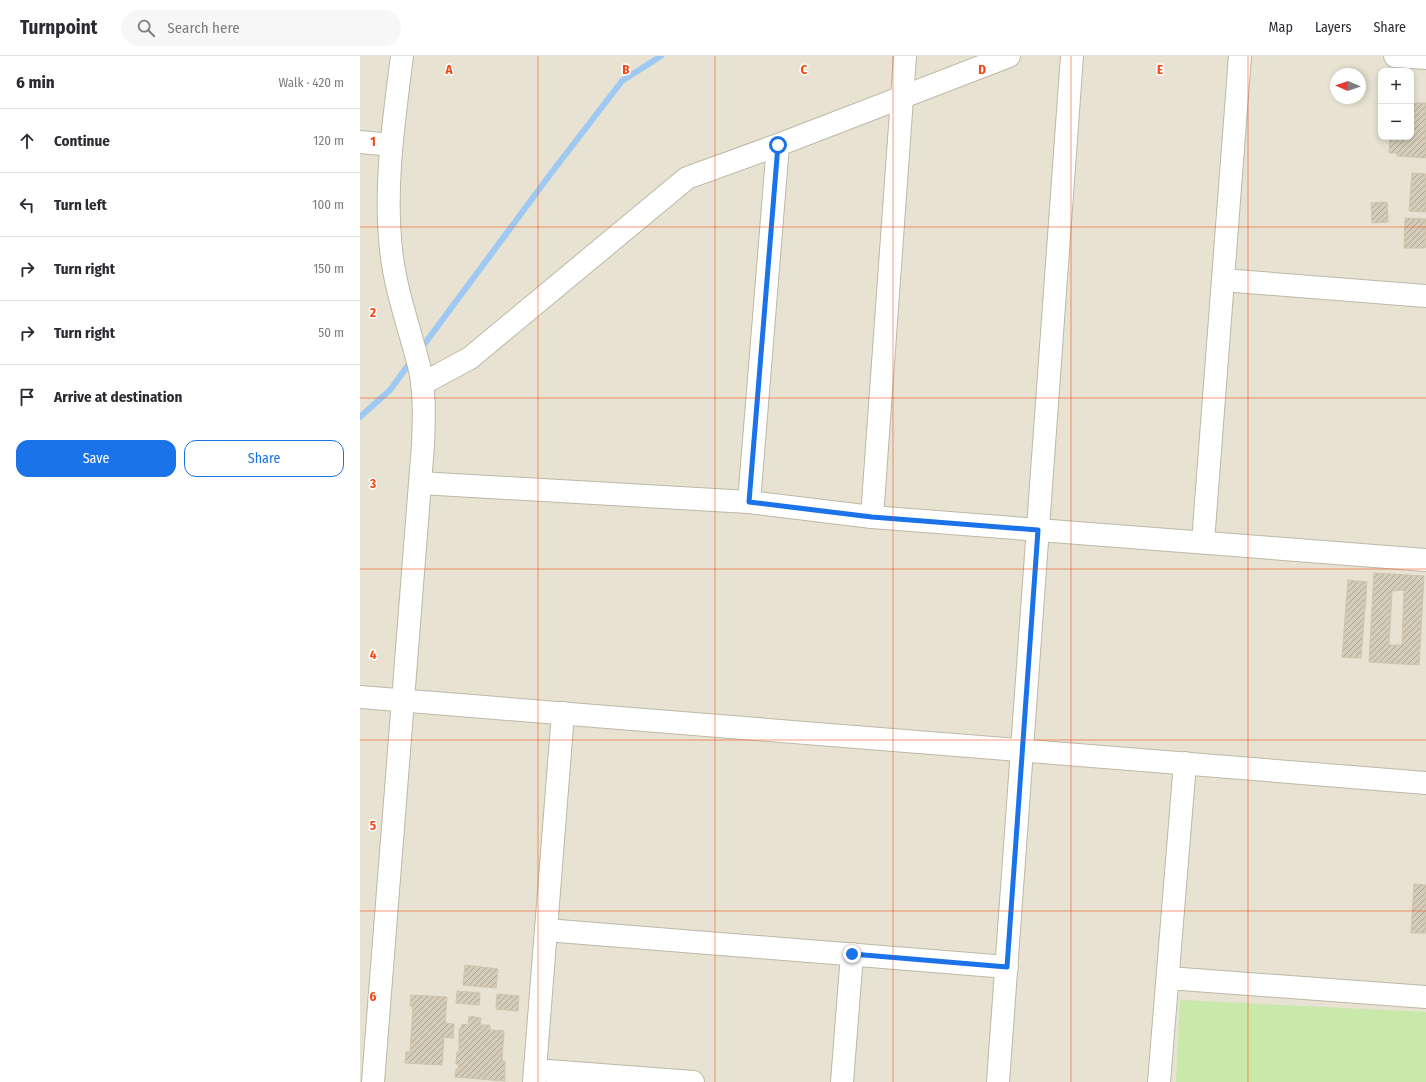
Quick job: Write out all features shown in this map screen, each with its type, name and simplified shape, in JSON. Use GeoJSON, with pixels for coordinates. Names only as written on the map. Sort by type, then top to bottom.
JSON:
{"type":"FeatureCollection","features":[{"type":"Feature","properties":{"kind":"street"},"geometry":{"type":"LineString","coordinates":[[372,1082],[423,445],[424,407],[421,377],[402,307],[391,250],[389,228],[388,207],[391,145],[402,56]]}},
{"type":"Feature","properties":{"kind":"street"},"geometry":{"type":"LineString","coordinates":[[872,517],[905,56]]}},
{"type":"Feature","properties":{"kind":"street"},"geometry":{"type":"LineString","coordinates":[[421,377],[470,358],[687,178],[778,145],[1009,56]]}},
{"type":"Feature","properties":{"kind":"street"},"geometry":{"type":"LineString","coordinates":[[998,1082],[1072,56]]}},
{"type":"Feature","properties":{"kind":"street"},"geometry":{"type":"LineString","coordinates":[[1203,542],[1240,56]]}},
{"type":"Feature","properties":{"kind":"street"},"geometry":{"type":"LineString","coordinates":[[1395,56],[1426,58]]}},
{"type":"Feature","properties":{"kind":"street"},"geometry":{"type":"LineString","coordinates":[[360,142],[391,145]]}},
{"type":"Feature","properties":{"kind":"street"},"geometry":{"type":"LineString","coordinates":[[749,502],[778,145]]}},
{"type":"Feature","properties":{"kind":"street"},"geometry":{"type":"LineString","coordinates":[[1223,280],[1426,296]]}},
{"type":"Feature","properties":{"kind":"street"},"geometry":{"type":"LineString","coordinates":[[420,483],[749,502],[872,517],[1426,560]]}},
{"type":"Feature","properties":{"kind":"street"},"geometry":{"type":"LineString","coordinates":[[360,697],[1426,783]]}},
{"type":"Feature","properties":{"kind":"street"},"geometry":{"type":"LineString","coordinates":[[563,713],[534,1076],[693,1082]]}},
{"type":"Feature","properties":{"kind":"street"},"geometry":{"type":"LineString","coordinates":[[1159,1082],[1185,763]]}},
{"type":"Feature","properties":{"kind":"street"},"geometry":{"type":"LineString","coordinates":[[546,930],[1007,967]]}},
{"type":"Feature","properties":{"kind":"street"},"geometry":{"type":"LineString","coordinates":[[842,1082],[852,954]]}},
{"type":"Feature","properties":{"kind":"street"},"geometry":{"type":"LineString","coordinates":[[1168,978],[1426,997]]}},
{"type":"Feature","properties":{"kind":"shaded area"},"geometry":{"type":"Polygon","coordinates":[[[360,56],[1426,56],[1426,1082],[360,1082],[360,56]]]}},
{"type":"Feature","properties":{"kind":"green space"},"geometry":{"type":"Polygon","coordinates":[[[1180,1000],[1426,1012],[1426,1082],[1176,1082],[1180,1000]]]}},
{"type":"Feature","properties":{"kind":"building"},"geometry":{"type":"Polygon","coordinates":[[[1414,103],[1426,103],[1426,158],[1397,156],[1397,153],[1389,153],[1390,140],[1414,140],[1414,103]]]}},
{"type":"Feature","properties":{"kind":"building"},"geometry":{"type":"Polygon","coordinates":[[[1412,173],[1426,174],[1426,212],[1409,211],[1412,173]]]}},
{"type":"Feature","properties":{"kind":"building"},"geometry":{"type":"Polygon","coordinates":[[[1387,202],[1388,222],[1372,223],[1371,203],[1387,202]]]}},
{"type":"Feature","properties":{"kind":"building"},"geometry":{"type":"Polygon","coordinates":[[[1405,218],[1426,219],[1425,248],[1404,248],[1405,218]]]}},
{"type":"Feature","properties":{"kind":"building"},"geometry":{"type":"Polygon","coordinates":[[[1374,573],[1424,576],[1419,665],[1369,662],[1374,573]],[[1404,590],[1392,591],[1389,645],[1402,645],[1404,590]]]}},
{"type":"Feature","properties":{"kind":"building"},"geometry":{"type":"Polygon","coordinates":[[[1348,580],[1367,582],[1361,658],[1342,657],[1348,580]]]}},
{"type":"Feature","properties":{"kind":"building"},"geometry":{"type":"Polygon","coordinates":[[[1414,884],[1426,885],[1426,933],[1411,933],[1414,884]]]}},
{"type":"Feature","properties":{"kind":"building"},"geometry":{"type":"Polygon","coordinates":[[[465,965],[498,969],[496,988],[463,985],[465,965]]]}},
{"type":"Feature","properties":{"kind":"building"},"geometry":{"type":"Polygon","coordinates":[[[457,991],[480,993],[479,1005],[456,1003],[457,991]]]}},
{"type":"Feature","properties":{"kind":"building"},"geometry":{"type":"Polygon","coordinates":[[[497,994],[519,996],[518,1011],[496,1009],[497,994]]]}},
{"type":"Feature","properties":{"kind":"building"},"geometry":{"type":"Polygon","coordinates":[[[411,995],[447,997],[445,1023],[454,1024],[453,1038],[444,1037],[442,1065],[405,1063],[406,1052],[410,1052],[413,1007],[410,1006],[411,995]]]}},
{"type":"Feature","properties":{"kind":"building"},"geometry":{"type":"Polygon","coordinates":[[[469,1016],[481,1018],[480,1025],[490,1025],[490,1030],[504,1031],[502,1061],[505,1061],[505,1081],[455,1077],[456,1069],[458,1069],[459,1064],[456,1064],[457,1052],[459,1052],[459,1029],[461,1029],[462,1024],[468,1025],[469,1016]]]}},
{"type":"Feature","properties":{"kind":"waterway"},"geometry":{"type":"LineString","coordinates":[[420,350],[552,172],[622,81],[661,56]]}},
{"type":"Feature","properties":{"kind":"waterway"},"geometry":{"type":"LineString","coordinates":[[360,417],[390,390],[412,360]]}},
{"type":"Feature","properties":{"kind":"route"},"geometry":{"type":"LineString","coordinates":[[778,145],[749,502],[872,517],[1038,530],[1007,967],[852,954]]}}]}
